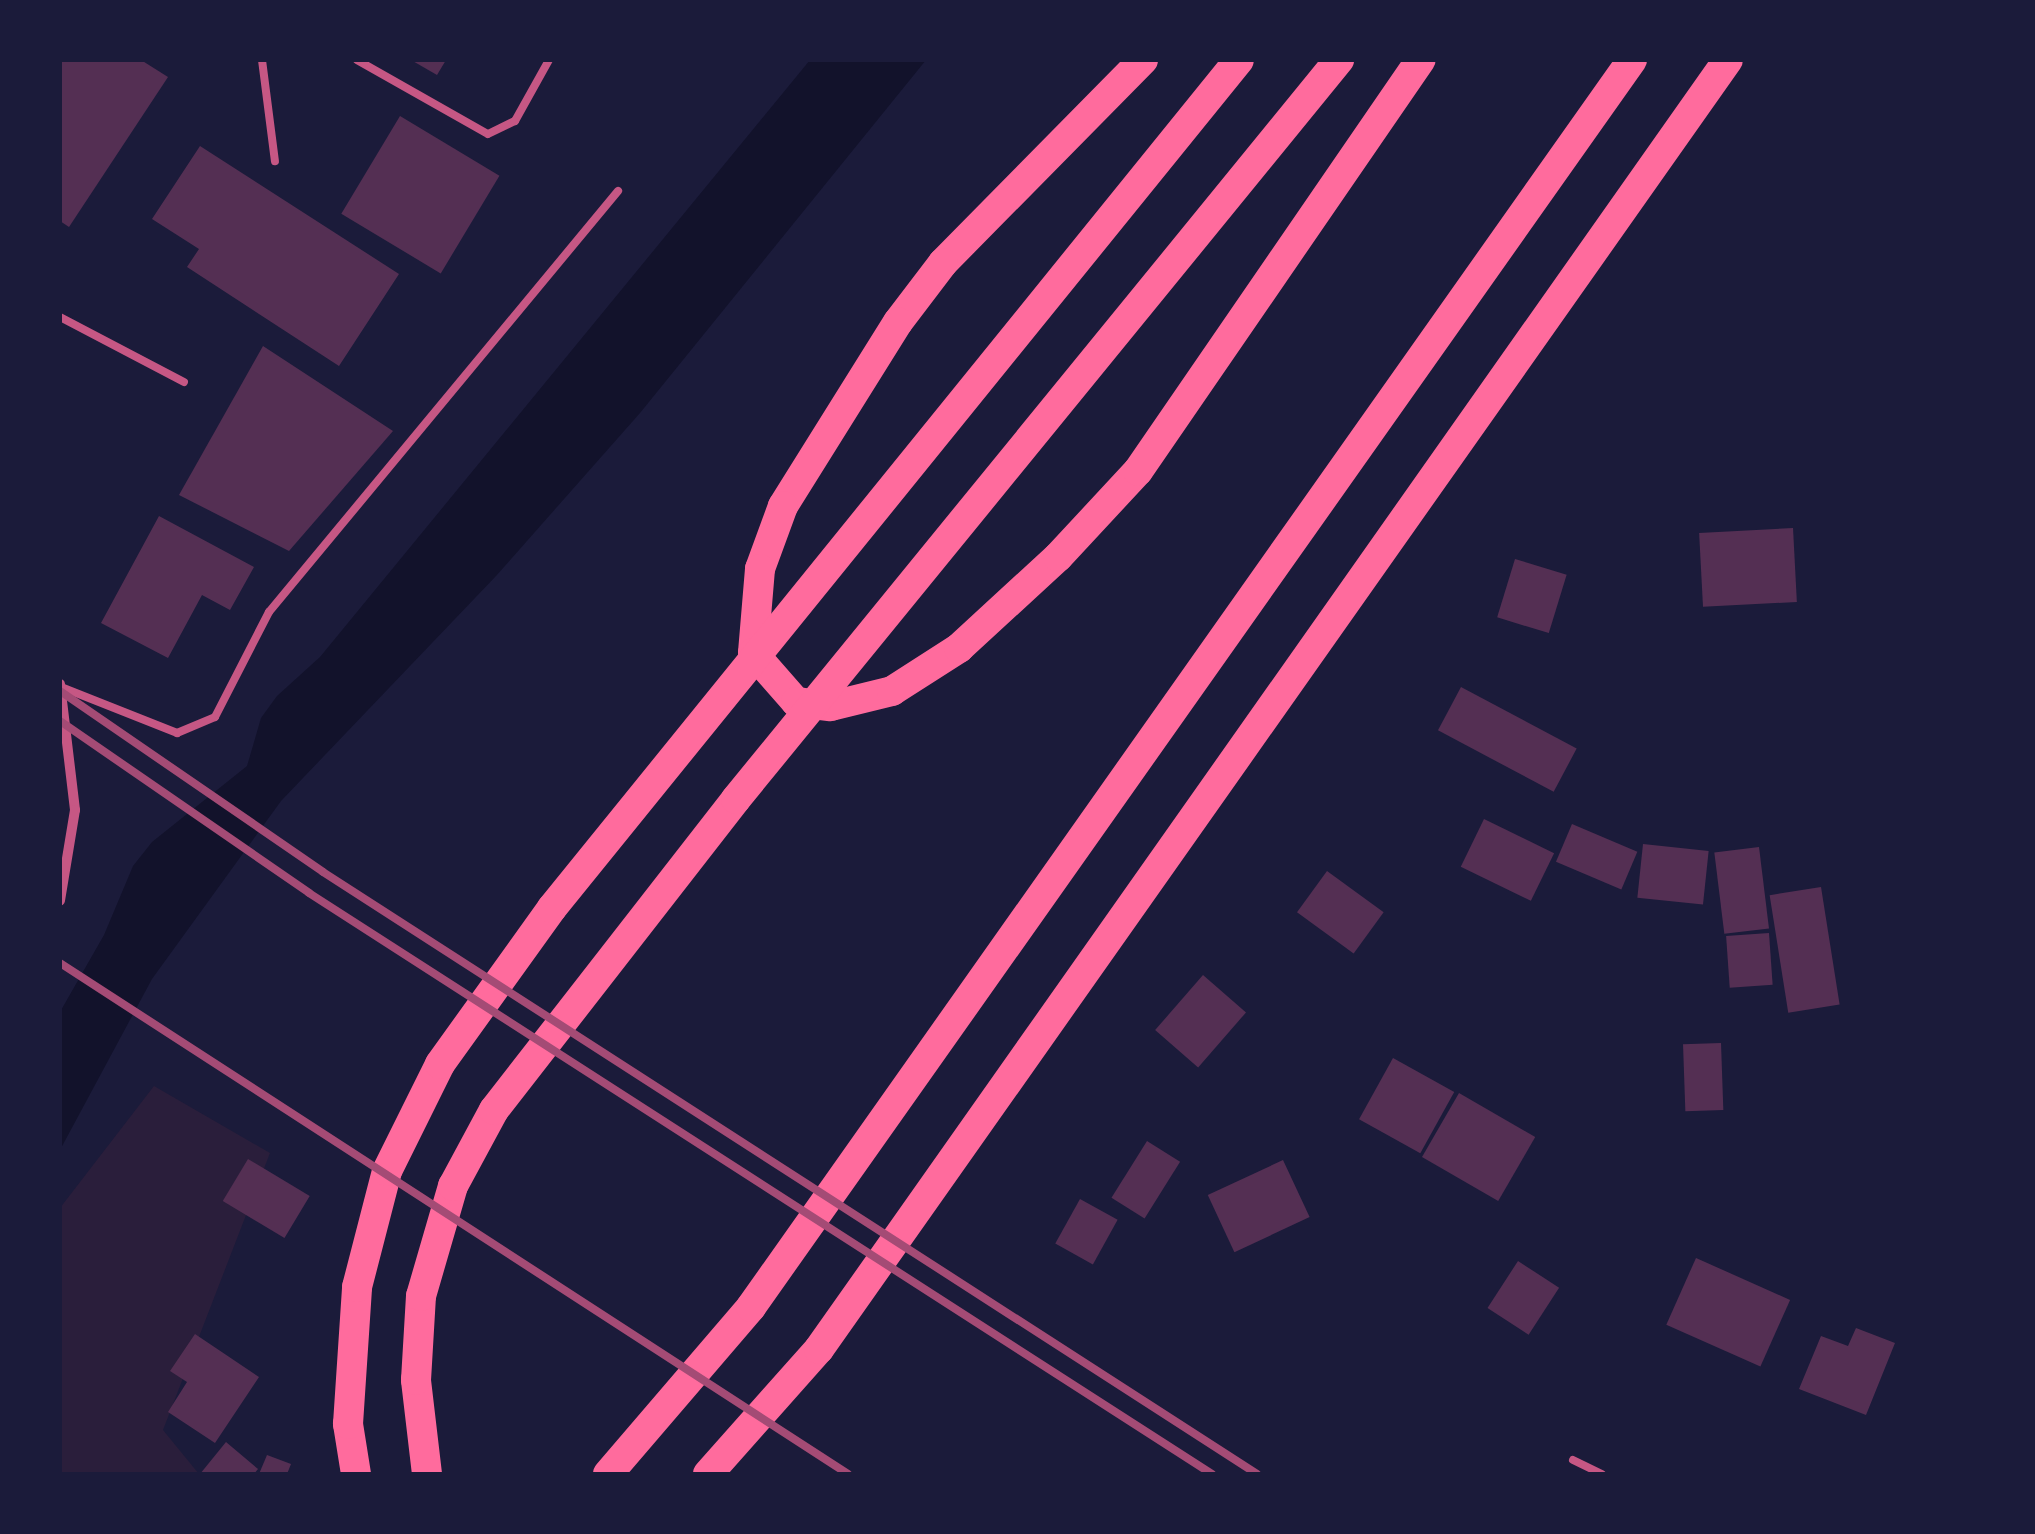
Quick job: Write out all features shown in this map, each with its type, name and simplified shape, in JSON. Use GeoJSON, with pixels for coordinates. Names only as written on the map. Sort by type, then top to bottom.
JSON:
{"type":"FeatureCollection","features":[{"type":"Feature","properties":{"kind":"highway"},"geometry":{"type":"LineString","coordinates":[[1142,60],[943,263],[898,322],[782,506],[760,570],[754,653],[796,702],[831,706],[892,691],[959,648],[1058,557],[1138,471],[1421,60]]}},
{"type":"Feature","properties":{"kind":"highway"},"geometry":{"type":"LineString","coordinates":[[356,1474],[348,1424],[357,1288],[387,1171],[440,1064],[552,908],[1107,230],[1239,60]]}},
{"type":"Feature","properties":{"kind":"highway"},"geometry":{"type":"LineString","coordinates":[[427,1474],[416,1380],[421,1296],[453,1186],[494,1110],[736,798],[1156,279],[1339,60]]}},
{"type":"Feature","properties":{"kind":"highway"},"geometry":{"type":"LineString","coordinates":[[608,1474],[751,1307],[1632,60]]}},
{"type":"Feature","properties":{"kind":"highway"},"geometry":{"type":"LineString","coordinates":[[708,1474],[830,1332],[1728,60]]}},
{"type":"Feature","properties":{"kind":"street"},"geometry":{"type":"LineString","coordinates":[[60,686],[76,810],[60,901]]}},
{"type":"Feature","properties":{"kind":"lane"},"geometry":{"type":"LineString","coordinates":[[262,60],[276,161]]}},
{"type":"Feature","properties":{"kind":"lane"},"geometry":{"type":"LineString","coordinates":[[357,60],[488,134],[516,120],[549,60]]}},
{"type":"Feature","properties":{"kind":"lane"},"geometry":{"type":"LineString","coordinates":[[60,686],[177,734],[215,716],[269,612],[618,191]]}},
{"type":"Feature","properties":{"kind":"lane"},"geometry":{"type":"LineString","coordinates":[[60,317],[184,382]]}},
{"type":"Feature","properties":{"kind":"lane"},"geometry":{"type":"LineString","coordinates":[[1573,1460],[1602,1474]]}},
{"type":"Feature","properties":{"kind":"shaded area"},"geometry":{"type":"Polygon","coordinates":[[[810,60],[926,60],[640,413],[496,576],[281,801],[152,979],[60,1150],[60,1012],[104,935],[133,866],[152,842],[247,766],[261,718],[277,696],[320,657],[810,60]]]}},
{"type":"Feature","properties":{"kind":"shaded area"},"geometry":{"type":"Polygon","coordinates":[[[154,1086],[270,1153],[163,1430],[199,1474],[60,1474],[60,1208],[154,1086]]]}},
{"type":"Feature","properties":{"kind":"building"},"geometry":{"type":"Polygon","coordinates":[[[60,60],[141,60],[168,77],[69,227],[60,221],[60,60]]]}},
{"type":"Feature","properties":{"kind":"building"},"geometry":{"type":"Polygon","coordinates":[[[411,60],[446,60],[437,75],[411,60]]]}},
{"type":"Feature","properties":{"kind":"building"},"geometry":{"type":"Polygon","coordinates":[[[400,116],[499,176],[441,273],[341,214],[400,116]]]}},
{"type":"Feature","properties":{"kind":"building"},"geometry":{"type":"Polygon","coordinates":[[[200,146],[399,274],[339,366],[187,267],[199,249],[152,219],[200,146]]]}},
{"type":"Feature","properties":{"kind":"building"},"geometry":{"type":"Polygon","coordinates":[[[263,346],[393,431],[289,551],[179,495],[263,346]]]}},
{"type":"Feature","properties":{"kind":"building"},"geometry":{"type":"Polygon","coordinates":[[[159,516],[254,567],[230,610],[202,595],[168,658],[101,623],[159,516]]]}},
{"type":"Feature","properties":{"kind":"building"},"geometry":{"type":"Polygon","coordinates":[[[1793,528],[1797,602],[1703,607],[1699,533],[1793,528]]]}},
{"type":"Feature","properties":{"kind":"building"},"geometry":{"type":"Polygon","coordinates":[[[1515,559],[1567,575],[1549,633],[1497,617],[1515,559]]]}},
{"type":"Feature","properties":{"kind":"building"},"geometry":{"type":"Polygon","coordinates":[[[1461,687],[1577,749],[1554,792],[1438,730],[1461,687]]]}},
{"type":"Feature","properties":{"kind":"building"},"geometry":{"type":"Polygon","coordinates":[[[1484,819],[1554,853],[1531,901],[1461,867],[1484,819]]]}},
{"type":"Feature","properties":{"kind":"building"},"geometry":{"type":"Polygon","coordinates":[[[1572,824],[1637,852],[1621,889],[1556,862],[1572,824]]]}},
{"type":"Feature","properties":{"kind":"building"},"geometry":{"type":"Polygon","coordinates":[[[1643,844],[1709,851],[1703,905],[1637,898],[1643,844]]]}},
{"type":"Feature","properties":{"kind":"building"},"geometry":{"type":"Polygon","coordinates":[[[1759,847],[1769,928],[1724,934],[1714,852],[1759,847]]]}},
{"type":"Feature","properties":{"kind":"building"},"geometry":{"type":"Polygon","coordinates":[[[1327,871],[1384,912],[1354,953],[1297,912],[1327,871]]]}},
{"type":"Feature","properties":{"kind":"building"},"geometry":{"type":"Polygon","coordinates":[[[1821,887],[1840,1005],[1788,1013],[1770,895],[1821,887]]]}},
{"type":"Feature","properties":{"kind":"building"},"geometry":{"type":"Polygon","coordinates":[[[1769,933],[1773,985],[1730,988],[1726,936],[1769,933]]]}},
{"type":"Feature","properties":{"kind":"building"},"geometry":{"type":"Polygon","coordinates":[[[1203,975],[1246,1012],[1198,1067],[1155,1030],[1203,975]]]}},
{"type":"Feature","properties":{"kind":"building"},"geometry":{"type":"Polygon","coordinates":[[[1721,1043],[1723,1110],[1685,1111],[1683,1044],[1721,1043]]]}},
{"type":"Feature","properties":{"kind":"building"},"geometry":{"type":"Polygon","coordinates":[[[1393,1058],[1454,1092],[1420,1153],[1359,1119],[1393,1058]]]}},
{"type":"Feature","properties":{"kind":"building"},"geometry":{"type":"Polygon","coordinates":[[[1459,1093],[1535,1137],[1498,1201],[1422,1157],[1459,1093]]]}},
{"type":"Feature","properties":{"kind":"building"},"geometry":{"type":"Polygon","coordinates":[[[1147,1141],[1180,1162],[1145,1218],[1111,1198],[1147,1141]]]}},
{"type":"Feature","properties":{"kind":"building"},"geometry":{"type":"Polygon","coordinates":[[[248,1159],[310,1196],[284,1238],[223,1201],[248,1159]]]}},
{"type":"Feature","properties":{"kind":"building"},"geometry":{"type":"Polygon","coordinates":[[[1283,1160],[1310,1217],[1234,1252],[1208,1195],[1283,1160]]]}},
{"type":"Feature","properties":{"kind":"building"},"geometry":{"type":"Polygon","coordinates":[[[1080,1199],[1118,1220],[1093,1264],[1055,1244],[1080,1199]]]}},
{"type":"Feature","properties":{"kind":"building"},"geometry":{"type":"Polygon","coordinates":[[[1696,1258],[1790,1300],[1760,1367],[1666,1325],[1696,1258]]]}},
{"type":"Feature","properties":{"kind":"building"},"geometry":{"type":"Polygon","coordinates":[[[1518,1261],[1559,1288],[1529,1335],[1488,1308],[1518,1261]]]}},
{"type":"Feature","properties":{"kind":"building"},"geometry":{"type":"Polygon","coordinates":[[[1856,1328],[1895,1343],[1866,1415],[1799,1389],[1821,1336],[1848,1346],[1856,1328]]]}},
{"type":"Feature","properties":{"kind":"building"},"geometry":{"type":"Polygon","coordinates":[[[195,1334],[259,1377],[215,1443],[168,1412],[187,1382],[170,1371],[195,1334]]]}},
{"type":"Feature","properties":{"kind":"building"},"geometry":{"type":"Polygon","coordinates":[[[226,1442],[258,1469],[254,1474],[200,1474],[226,1442]]]}},
{"type":"Feature","properties":{"kind":"building"},"geometry":{"type":"Polygon","coordinates":[[[267,1455],[291,1464],[287,1474],[259,1474],[267,1455]]]}},
{"type":"Feature","properties":{"kind":"railway"},"geometry":{"type":"LineString","coordinates":[[60,691],[323,872],[1257,1474]]}},
{"type":"Feature","properties":{"kind":"railway"},"geometry":{"type":"LineString","coordinates":[[60,721],[309,893],[1212,1474]]}},
{"type":"Feature","properties":{"kind":"railway"},"geometry":{"type":"LineString","coordinates":[[60,963],[848,1474]]}}]}
